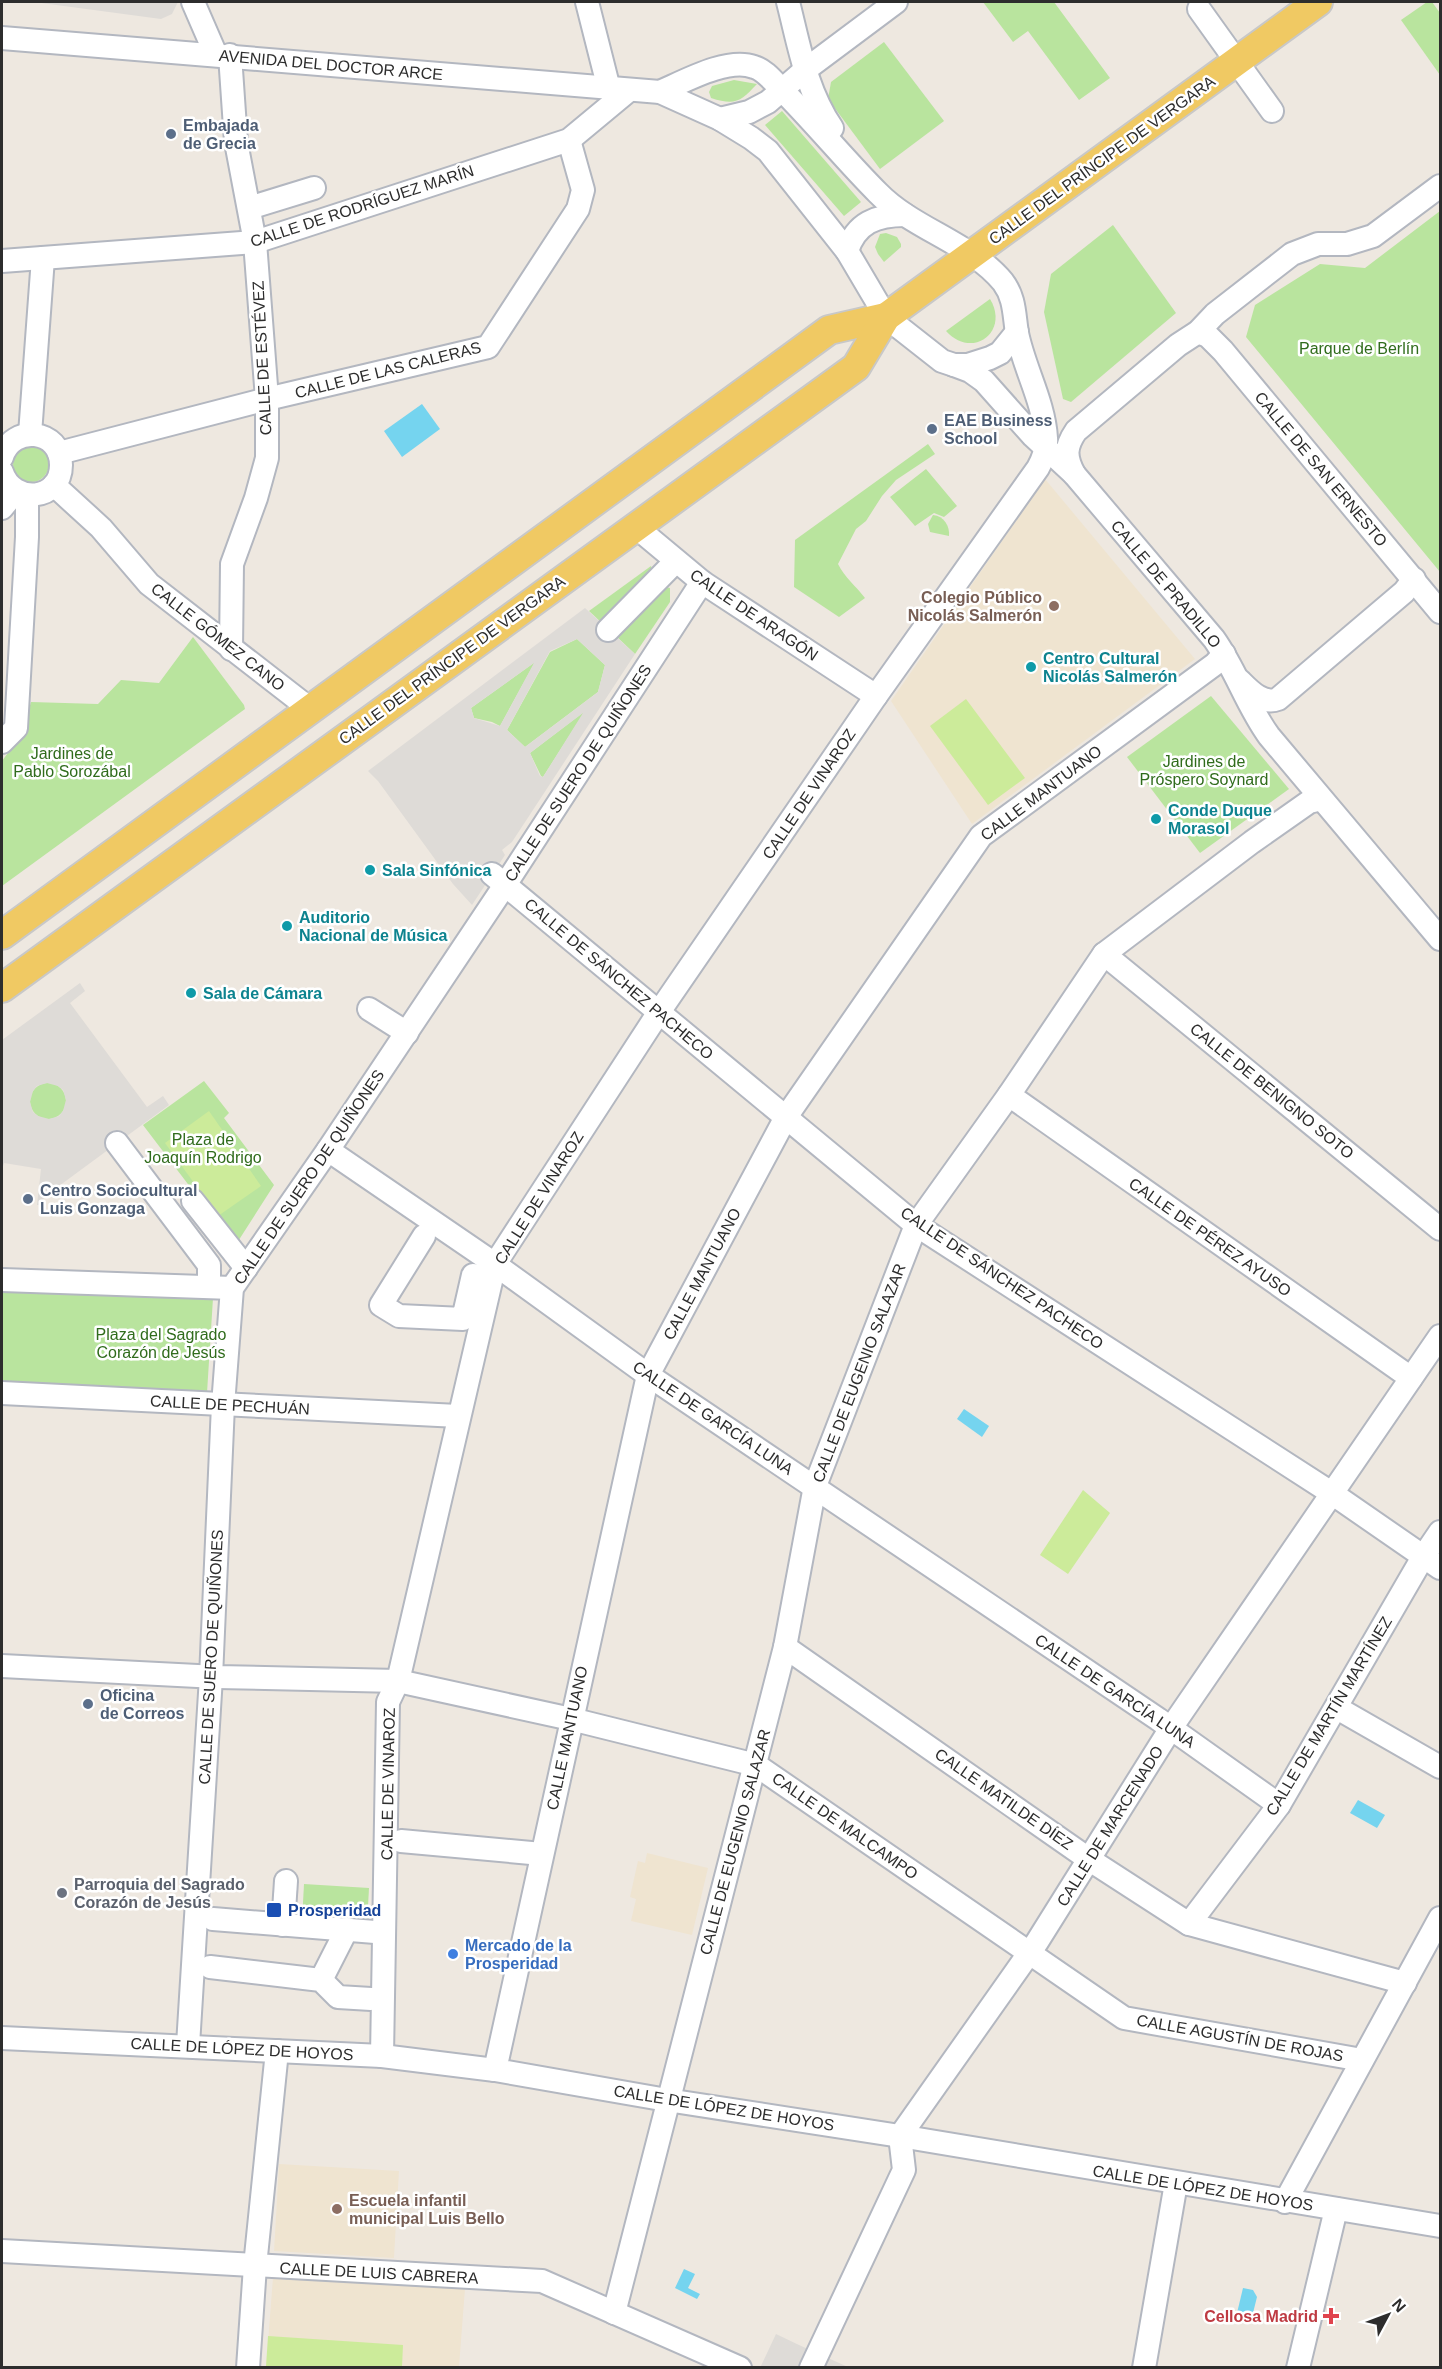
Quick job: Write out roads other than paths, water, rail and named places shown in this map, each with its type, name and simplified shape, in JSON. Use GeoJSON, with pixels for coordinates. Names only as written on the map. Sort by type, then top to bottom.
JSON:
{"type":"FeatureCollection","features":[{"type":"Feature","properties":{"kind":"main road","name":"CALLE DEL PRÍNCIPE DE VERGARA"},"geometry":{"type":"LineString","coordinates":[[2,988],[856,367],[886,317],[1318,2]]}},
{"type":"Feature","properties":{"kind":"main road","name":"CALLE DEL PRÍNCIPE DE VERGARA"},"geometry":{"type":"LineString","coordinates":[[2,935],[829,330],[886,317]]}},
{"type":"Feature","properties":{"kind":"street","name":"CALLE DE ESTÉVEZ"},"geometry":{"type":"LineString","coordinates":[[193,2],[223,55],[236,142],[255,242],[267,399],[267,458],[256,498],[232,564],[231,649]]}},
{"type":"Feature","properties":{"kind":"street"},"geometry":{"type":"LineString","coordinates":[[587,2],[619,90]]}},
{"type":"Feature","properties":{"kind":"street"},"geometry":{"type":"LineString","coordinates":[[788,2],[805,70],[820,111],[872,186],[904,215],[971,255],[1002,281],[1011,295],[1016,314],[1017,332],[1046,436],[1042,458]]}},
{"type":"Feature","properties":{"kind":"street"},"geometry":{"type":"LineString","coordinates":[[720,119],[749,112],[768,102],[805,70],[896,2]]}},
{"type":"Feature","properties":{"kind":"street"},"geometry":{"type":"LineString","coordinates":[[1199,9],[1272,111]]}},
{"type":"Feature","properties":{"kind":"street","name":"AVENIDA DEL DOCTOR ARCE"},"geometry":{"type":"LineString","coordinates":[[2,38],[660,92],[720,119],[752,138],[768,151],[786,171],[847,252],[886,317]]}},
{"type":"Feature","properties":{"kind":"street","name":"AVENIDA DEL DOCTOR ARCE"},"geometry":{"type":"LineString","coordinates":[[660,92],[698,75],[737,65],[756,67],[781,89],[872,186]]}},
{"type":"Feature","properties":{"kind":"street","name":"CALLE DE RODRÍGUEZ MARÍN"},"geometry":{"type":"LineString","coordinates":[[2,261],[255,242],[569,140],[619,90]]}},
{"type":"Feature","properties":{"kind":"street","name":"CALLE DE LAS CALERAS"},"geometry":{"type":"LineString","coordinates":[[59,453],[267,399],[488,347],[578,209],[583,190],[569,140]]}},
{"type":"Feature","properties":{"kind":"street"},"geometry":{"type":"LineString","coordinates":[[1074,474],[1067,459],[1066,449],[1083,424],[1178,345],[1198,332],[1215,314],[1292,254],[1318,244],[1347,244],[1373,236],[1440,186]]}},
{"type":"Feature","properties":{"kind":"street"},"geometry":{"type":"LineString","coordinates":[[249,208],[314,188]]}},
{"type":"Feature","properties":{"kind":"street"},"geometry":{"type":"LineString","coordinates":[[847,252],[850,242],[871,220],[881,216],[904,215]]}},
{"type":"Feature","properties":{"kind":"street"},"geometry":{"type":"LineString","coordinates":[[30,434],[43,258]]}},
{"type":"Feature","properties":{"kind":"street","name":"CALLE DE PRADILLO"},"geometry":{"type":"LineString","coordinates":[[886,317],[942,361],[970,371],[984,381],[1042,458],[1074,474],[1224,654],[1261,725],[1440,939]]}},
{"type":"Feature","properties":{"kind":"street"},"geometry":{"type":"LineString","coordinates":[[954,365],[968,365],[990,358],[999,353],[1017,332]]}},
{"type":"Feature","properties":{"kind":"street","name":"CALLE DE SAN ERNESTO"},"geometry":{"type":"LineString","coordinates":[[1198,332],[1208,336],[1223,351],[1440,612]]}},
{"type":"Feature","properties":{"kind":"street"},"geometry":{"type":"LineString","coordinates":[[1035,393],[1047,412],[1059,424],[1067,426],[1083,424]]}},
{"type":"Feature","properties":{"kind":"street"},"geometry":{"type":"LineString","coordinates":[[2,741],[16,728],[27,537],[2,459],[13,439],[30,434],[48,439],[59,453],[61,470],[54,485],[46,491],[15,498]]}},
{"type":"Feature","properties":{"kind":"street","name":"CALLE DE VINAROZ"},"geometry":{"type":"LineString","coordinates":[[382,2056],[388,1702],[398,1681],[458,1416],[486,1270],[659,1012],[1042,458]]}},
{"type":"Feature","properties":{"kind":"street","name":"CALLE GÓMEZ CANO"},"geometry":{"type":"LineString","coordinates":[[54,485],[101,528],[148,584],[310,709]]}},
{"type":"Feature","properties":{"kind":"street","name":"CALLE DE ARAGÓN"},"geometry":{"type":"LineString","coordinates":[[636,527],[702,582],[876,696]]}},
{"type":"Feature","properties":{"kind":"street"},"geometry":{"type":"LineString","coordinates":[[608,630],[676,561]]}},
{"type":"Feature","properties":{"kind":"street"},"geometry":{"type":"LineString","coordinates":[[1237,678],[1259,697],[1273,701],[1278,699],[1404,592],[1414,579]]}},
{"type":"Feature","properties":{"kind":"street","name":"CALLE DE SUERO DE QUIÑONES"},"geometry":{"type":"LineString","coordinates":[[188,2045],[211,1677],[223,1405],[238,1279],[407,1033],[495,885],[702,582]]}},
{"type":"Feature","properties":{"kind":"street","name":"CALLE MANTUANO"},"geometry":{"type":"LineString","coordinates":[[495,2070],[648,1375],[786,1117],[981,837],[1215,664],[1224,654]]}},
{"type":"Feature","properties":{"kind":"street"},"geometry":{"type":"LineString","coordinates":[[1128,728],[1146,734],[1195,698]]}},
{"type":"Feature","properties":{"kind":"street","name":"CALLE DE EUGENIO SALAZAR"},"geometry":{"type":"LineString","coordinates":[[614,2313],[785,1647],[814,1486],[916,1225],[1009,1095],[1104,954],[1252,842],[1309,802],[1321,799]]}},
{"type":"Feature","properties":{"kind":"street","name":"CALLE DE SÁNCHEZ PACHECO"},"geometry":{"type":"LineString","coordinates":[[495,885],[659,1012],[916,1225],[1333,1494],[1432,1563]]}},
{"type":"Feature","properties":{"kind":"street","name":"CALLE DE BENIGNO SOTO"},"geometry":{"type":"LineString","coordinates":[[1104,954],[1440,1229]]}},
{"type":"Feature","properties":{"kind":"street"},"geometry":{"type":"LineString","coordinates":[[369,1009],[407,1033]]}},
{"type":"Feature","properties":{"kind":"street","name":"CALLE DE PÉREZ AYUSO"},"geometry":{"type":"LineString","coordinates":[[1009,1095],[1411,1378]]}},
{"type":"Feature","properties":{"kind":"street"},"geometry":{"type":"LineString","coordinates":[[117,1143],[209,1265],[209,1287]]}},
{"type":"Feature","properties":{"kind":"street","name":"CALLE DE GARCÍA LUNA"},"geometry":{"type":"LineString","coordinates":[[328,1150],[486,1270],[814,1486],[1279,1804]]}},
{"type":"Feature","properties":{"kind":"street"},"geometry":{"type":"LineString","coordinates":[[2,1280],[209,1287],[238,1279],[188,1205]]}},
{"type":"Feature","properties":{"kind":"street"},"geometry":{"type":"LineString","coordinates":[[424,1236],[381,1305],[399,1316],[463,1319],[473,1275],[486,1270]]}},
{"type":"Feature","properties":{"kind":"street","name":"CALLE DE MARCENADO"},"geometry":{"type":"LineString","coordinates":[[900,2136],[1029,1954],[1171,1728],[1440,1336]]}},
{"type":"Feature","properties":{"kind":"street","name":"CALLE DE PECHUÁN"},"geometry":{"type":"LineString","coordinates":[[2,1394],[458,1416]]}},
{"type":"Feature","properties":{"kind":"street","name":"CALLE DE MARTÍN MARTÍNEZ"},"geometry":{"type":"LineString","coordinates":[[1189,1924],[1279,1804],[1337,1708],[1432,1563],[1440,1532]]}},
{"type":"Feature","properties":{"kind":"street","name":"CALLE MATILDE DÍEZ"},"geometry":{"type":"LineString","coordinates":[[785,1647],[1090,1860],[1189,1924],[1405,1983]]}},
{"type":"Feature","properties":{"kind":"street","name":"CALLE DE MALCAMPO"},"geometry":{"type":"LineString","coordinates":[[2,1666],[211,1677],[398,1681],[571,1719],[756,1765],[1029,1954]]}},
{"type":"Feature","properties":{"kind":"street"},"geometry":{"type":"LineString","coordinates":[[1337,1708],[1440,1767]]}},
{"type":"Feature","properties":{"kind":"street"},"geometry":{"type":"LineString","coordinates":[[401,1841],[542,1854]]}},
{"type":"Feature","properties":{"kind":"street"},"geometry":{"type":"LineString","coordinates":[[283,1924],[286,1881]]}},
{"type":"Feature","properties":{"kind":"street"},"geometry":{"type":"LineString","coordinates":[[1285,2202],[1440,1918]]}},
{"type":"Feature","properties":{"kind":"street"},"geometry":{"type":"LineString","coordinates":[[213,1919],[375,1932]]}},
{"type":"Feature","properties":{"kind":"street"},"geometry":{"type":"LineString","coordinates":[[321,1980],[347,1929]]}},
{"type":"Feature","properties":{"kind":"street","name":"CALLE AGUSTÍN DE ROJAS"},"geometry":{"type":"LineString","coordinates":[[1029,1954],[1124,2018],[1362,2060]]}},
{"type":"Feature","properties":{"kind":"street"},"geometry":{"type":"LineString","coordinates":[[210,1966],[321,1980],[338,1997],[371,1999]]}},
{"type":"Feature","properties":{"kind":"street","name":"CALLE DE LÓPEZ DE HOYOS"},"geometry":{"type":"LineString","coordinates":[[2,2038],[188,2045],[382,2056],[495,2070],[1440,2226]]}},
{"type":"Feature","properties":{"kind":"street"},"geometry":{"type":"LineString","coordinates":[[248,2367],[255,2266],[277,2051]]}},
{"type":"Feature","properties":{"kind":"street"},"geometry":{"type":"LineString","coordinates":[[811,2367],[904,2170],[900,2136]]}},
{"type":"Feature","properties":{"kind":"street"},"geometry":{"type":"LineString","coordinates":[[1144,2367],[1176,2183]]}},
{"type":"Feature","properties":{"kind":"street"},"geometry":{"type":"LineString","coordinates":[[1298,2367],[1336,2209]]}},
{"type":"Feature","properties":{"kind":"street","name":"CALLE DE LUIS CABRERA"},"geometry":{"type":"LineString","coordinates":[[2,2251],[542,2282],[740,2367]]}},
{"type":"Feature","properties":{"kind":"water"},"geometry":{"type":"Polygon","coordinates":[[[422,404],[440,429],[402,457],[384,431],[422,404]]]}},
{"type":"Feature","properties":{"kind":"water"},"geometry":{"type":"Polygon","coordinates":[[[964,1409],[989,1426],[982,1437],[957,1419],[964,1409]]]}},
{"type":"Feature","properties":{"kind":"water"},"geometry":{"type":"Polygon","coordinates":[[[1358,1800],[1385,1815],[1377,1828],[1350,1813],[1358,1800]]]}},
{"type":"Feature","properties":{"kind":"water"},"geometry":{"type":"Polygon","coordinates":[[[684,2269],[695,2274],[688,2288],[700,2294],[697,2299],[675,2288],[684,2269]]]}},
{"type":"Feature","properties":{"kind":"water"},"geometry":{"type":"Polygon","coordinates":[[[1243,2288],[1253,2290],[1257,2297],[1253,2313],[1248,2316],[1237,2313],[1243,2288]]]}},
{"type":"Feature","properties":{"kind":"place","name":"Embajada de Grecia"},"geometry":{"type":"Point","coordinates":[171,134]}},
{"type":"Feature","properties":{"kind":"place","name":"EAE Business School"},"geometry":{"type":"Point","coordinates":[932,429]}},
{"type":"Feature","properties":{"kind":"place","name":"Colegio Público Nicolás Salmerón"},"geometry":{"type":"Point","coordinates":[1054,606]}},
{"type":"Feature","properties":{"kind":"place","name":"Centro Cultural Nicolás Salmerón"},"geometry":{"type":"Point","coordinates":[1031,667]}},
{"type":"Feature","properties":{"kind":"place","name":"Conde Duque Morasol"},"geometry":{"type":"Point","coordinates":[1156,819]}},
{"type":"Feature","properties":{"kind":"place","name":"Sala Sinfónica"},"geometry":{"type":"Point","coordinates":[370,870]}},
{"type":"Feature","properties":{"kind":"place","name":"Auditorio Nacional de Música"},"geometry":{"type":"Point","coordinates":[287,926]}},
{"type":"Feature","properties":{"kind":"place","name":"Sala de Cámara"},"geometry":{"type":"Point","coordinates":[191,993]}},
{"type":"Feature","properties":{"kind":"place","name":"Centro Sociocultural Luis Gonzaga"},"geometry":{"type":"Point","coordinates":[28,1199]}},
{"type":"Feature","properties":{"kind":"place","name":"Oficina de Correos"},"geometry":{"type":"Point","coordinates":[88,1704]}},
{"type":"Feature","properties":{"kind":"place","name":"Parroquia del Sagrado Corazón de Jesús"},"geometry":{"type":"Point","coordinates":[62,1893]}},
{"type":"Feature","properties":{"kind":"place","name":"Prosperidad"},"geometry":{"type":"Point","coordinates":[274,1910]}},
{"type":"Feature","properties":{"kind":"place","name":"Mercado de la Prosperidad"},"geometry":{"type":"Point","coordinates":[453,1954]}},
{"type":"Feature","properties":{"kind":"place","name":"Escuela infantil municipal Luis Bello"},"geometry":{"type":"Point","coordinates":[337,2209]}},
{"type":"Feature","properties":{"kind":"place","name":"Cellosa Madrid"},"geometry":{"type":"Point","coordinates":[1331,2316]}},
{"type":"Feature","properties":{"kind":"park label","name":"Parque de Berlín"},"geometry":{"type":"Point","coordinates":[1359,348]}},
{"type":"Feature","properties":{"kind":"park label","name":"Jardines de Pablo Sorozábal"},"geometry":{"type":"Point","coordinates":[72,762]}},
{"type":"Feature","properties":{"kind":"park label","name":"Jardines de Próspero Soynard"},"geometry":{"type":"Point","coordinates":[1204,770]}},
{"type":"Feature","properties":{"kind":"park label","name":"Plaza de Joaquín Rodrigo"},"geometry":{"type":"Point","coordinates":[203,1148]}},
{"type":"Feature","properties":{"kind":"park label","name":"Plaza del Sagrado Corazón de Jesús"},"geometry":{"type":"Point","coordinates":[161,1343]}}]}
